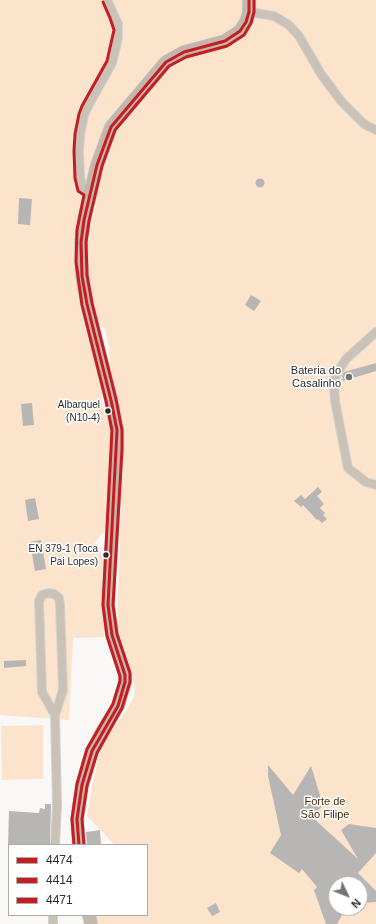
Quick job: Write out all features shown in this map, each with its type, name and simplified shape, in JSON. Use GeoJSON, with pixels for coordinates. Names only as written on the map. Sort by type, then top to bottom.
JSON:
{"type":"FeatureCollection","features":[{"type":"Feature","properties":{"kind":"main road"},"geometry":{"type":"LineString","coordinates":[[79,844],[77,819],[82,785],[92,751],[102,730],[118,706],[125,682],[125,674],[112,635],[108,605],[117,430],[113,406],[86,299],[80,262],[82,230],[97,165],[111,127],[166,62],[176,55],[195,48],[225,41],[240,31],[243,27],[249,6]]}},
{"type":"Feature","properties":{"kind":"street"},"geometry":{"type":"LineString","coordinates":[[90,192],[83,189],[80,177],[80,135],[82,121],[87,108],[112,63],[118,38],[118,24],[107,0]]}},
{"type":"Feature","properties":{"kind":"street"},"geometry":{"type":"LineString","coordinates":[[249,6],[274,16],[289,25],[299,36],[321,74],[341,101],[364,124],[376,130]]}},
{"type":"Feature","properties":{"kind":"street"},"geometry":{"type":"LineString","coordinates":[[376,332],[346,359],[336,375],[334,385],[335,401],[348,468],[366,482],[376,485]]}},
{"type":"Feature","properties":{"kind":"street"},"geometry":{"type":"LineString","coordinates":[[55,715],[42,692],[38,601],[42,595],[48,593],[54,594],[59,598],[60,604],[63,690],[55,715],[57,805],[55,844]]}},
{"type":"Feature","properties":{"kind":"green space","name":"Forte de São Filipe"},"geometry":{"type":"Polygon","coordinates":[[[0,0],[376,0],[376,924],[96,924],[94,916],[148,916],[148,844],[114,844],[87,816],[96,767],[101,750],[108,735],[133,699],[135,688],[117,625],[123,448],[122,425],[118,403],[108,367],[111,366],[105,329],[97,322],[85,261],[86,232],[96,207],[85,179],[77,180],[82,201],[75,252],[102,381],[101,396],[105,412],[110,419],[111,427],[106,529],[95,543],[103,556],[102,597],[104,637],[73,638],[69,720],[0,715],[0,0]]]}},
{"type":"Feature","properties":{"kind":"green space"},"geometry":{"type":"Polygon","coordinates":[[[43,725],[43,779],[2,780],[1,726],[43,725]]]}},
{"type":"Feature","properties":{"kind":"building"},"geometry":{"type":"Polygon","coordinates":[[[260,178],[265,183],[260,188],[255,183],[260,178]]]}},
{"type":"Feature","properties":{"kind":"building"},"geometry":{"type":"Polygon","coordinates":[[[19,198],[32,199],[30,225],[18,224],[19,198]]]}},
{"type":"Feature","properties":{"kind":"building"},"geometry":{"type":"Polygon","coordinates":[[[251,295],[261,301],[254,311],[245,305],[251,295]]]}},
{"type":"Feature","properties":{"kind":"building","name":"Bateria do Casalinho"},"geometry":{"type":"Polygon","coordinates":[[[376,363],[376,371],[343,381],[342,376],[344,372],[376,363]]]}},
{"type":"Feature","properties":{"kind":"building"},"geometry":{"type":"Polygon","coordinates":[[[32,403],[34,425],[23,426],[21,404],[32,403]]]}},
{"type":"Feature","properties":{"kind":"building"},"geometry":{"type":"Polygon","coordinates":[[[318,487],[322,492],[317,496],[324,504],[320,508],[325,513],[323,515],[327,519],[322,523],[318,519],[317,520],[303,505],[301,507],[294,501],[301,495],[305,499],[318,487]]]}},
{"type":"Feature","properties":{"kind":"building"},"geometry":{"type":"Polygon","coordinates":[[[35,498],[39,519],[28,521],[25,500],[35,498]]]}},
{"type":"Feature","properties":{"kind":"building"},"geometry":{"type":"Polygon","coordinates":[[[41,540],[46,569],[35,571],[30,542],[41,540]]]}},
{"type":"Feature","properties":{"kind":"building"},"geometry":{"type":"Polygon","coordinates":[[[26,660],[26,666],[4,668],[4,661],[26,660]]]}},
{"type":"Feature","properties":{"kind":"building"},"geometry":{"type":"Polygon","coordinates":[[[268,765],[293,795],[311,766],[323,805],[312,817],[358,859],[341,830],[349,824],[376,828],[376,853],[358,873],[361,876],[328,876],[328,916],[342,916],[337,924],[326,924],[314,890],[317,887],[302,869],[299,873],[270,853],[281,835],[268,776],[268,765]]]}},
{"type":"Feature","properties":{"kind":"building"},"geometry":{"type":"Polygon","coordinates":[[[45,804],[51,804],[50,844],[8,844],[9,811],[39,813],[40,808],[45,809],[45,804]]]}},
{"type":"Feature","properties":{"kind":"building"},"geometry":{"type":"Polygon","coordinates":[[[100,830],[101,844],[87,844],[86,832],[100,830]]]}},
{"type":"Feature","properties":{"kind":"building"},"geometry":{"type":"Polygon","coordinates":[[[368,883],[376,891],[376,902],[368,902],[368,883]]]}},
{"type":"Feature","properties":{"kind":"building"},"geometry":{"type":"Polygon","coordinates":[[[216,903],[220,912],[212,916],[207,908],[216,903]]]}},
{"type":"Feature","properties":{"kind":"transit line","name":"4474"},"geometry":{"type":"LineString","coordinates":[[79,844],[77,819],[82,785],[92,751],[118,706],[125,682],[125,675],[112,635],[108,605],[117,430],[87,304],[82,276],[81,242],[84,220],[97,165],[111,127],[166,62],[184,52],[225,41],[240,31],[246,22],[249,12],[249,0]]}},
{"type":"Feature","properties":{"kind":"transit line","name":"4414"},"geometry":{"type":"LineString","coordinates":[[84,844],[82,819],[87,786],[97,753],[122,708],[130,682],[130,673],[117,634],[113,605],[122,430],[116,399],[92,303],[87,275],[86,242],[89,221],[102,166],[115,130],[169,66],[186,57],[227,46],[244,35],[251,23],[254,12],[254,0]]}},
{"type":"Feature","properties":{"kind":"transit line","name":"4471"},"geometry":{"type":"LineString","coordinates":[[74,844],[72,819],[77,784],[87,749],[113,704],[120,681],[120,676],[107,636],[103,605],[112,430],[82,305],[76,262],[77,230],[84,195],[78,191],[75,178],[75,134],[82,106],[107,61],[114,30],[103,2]]}},
{"type":"Feature","properties":{"kind":"place","name":"Bateria do Casalinho"},"geometry":{"type":"Point","coordinates":[349,377]}},
{"type":"Feature","properties":{"kind":"place","name":"Albarquel (N10-4)"},"geometry":{"type":"Point","coordinates":[108,411]}},
{"type":"Feature","properties":{"kind":"place","name":"EN 379-1 (Toca Pai Lopes)"},"geometry":{"type":"Point","coordinates":[106,555]}}]}
